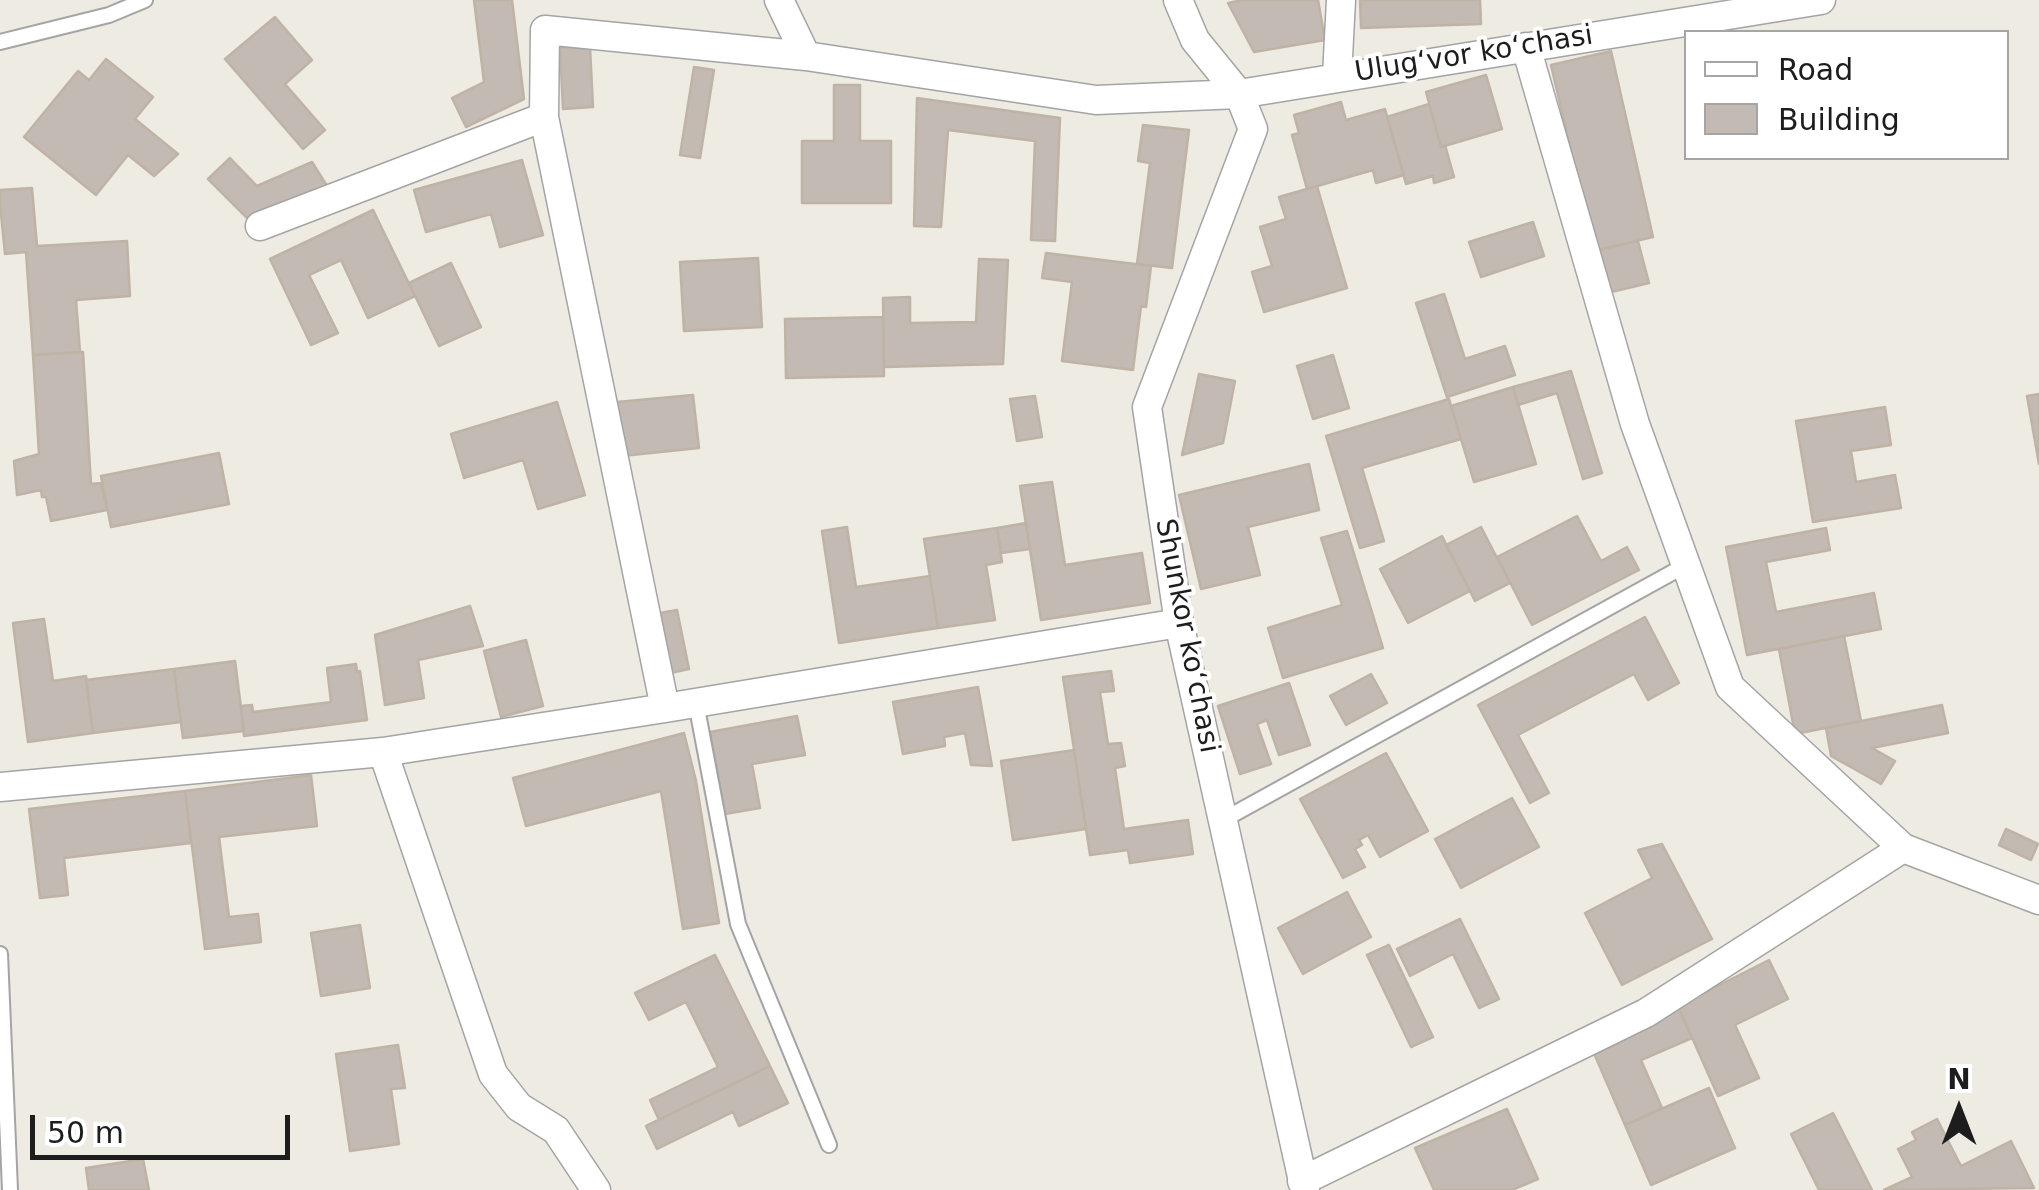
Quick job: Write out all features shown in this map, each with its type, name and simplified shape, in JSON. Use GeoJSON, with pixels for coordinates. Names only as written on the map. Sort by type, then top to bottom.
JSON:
{"type":"FeatureCollection","features":[{"type":"Feature","properties":{"kind":"street"},"geometry":{"type":"LineString","coordinates":[[779,0],[806,56]]}},
{"type":"Feature","properties":{"kind":"street"},"geometry":{"type":"LineString","coordinates":[[1178,0],[1195,40],[1239,94]]}},
{"type":"Feature","properties":{"kind":"street"},"geometry":{"type":"LineString","coordinates":[[1337,76],[1341,0]]}},
{"type":"Feature","properties":{"kind":"street","name":"Ulugʻvor koʻchasi"},"geometry":{"type":"LineString","coordinates":[[544,117],[544,30],[806,56],[1096,100],[1239,94],[1526,47],[1726,7],[1821,0]]}},
{"type":"Feature","properties":{"kind":"street"},"geometry":{"type":"LineString","coordinates":[[1526,47],[1635,424],[1730,687],[1903,848],[2039,900]]}},
{"type":"Feature","properties":{"kind":"street","name":"Shunkor koʻchasi"},"geometry":{"type":"LineString","coordinates":[[1239,94],[1252,129],[1147,406],[1179,622],[1304,1186]]}},
{"type":"Feature","properties":{"kind":"street"},"geometry":{"type":"LineString","coordinates":[[260,226],[544,117],[665,708]]}},
{"type":"Feature","properties":{"kind":"street"},"geometry":{"type":"LineString","coordinates":[[0,786],[383,752],[1179,622]]}},
{"type":"Feature","properties":{"kind":"street"},"geometry":{"type":"LineString","coordinates":[[383,752],[493,1074],[518,1107],[556,1130],[596,1190]]}},
{"type":"Feature","properties":{"kind":"street"},"geometry":{"type":"LineString","coordinates":[[1304,1186],[1646,1013],[1903,848]]}},
{"type":"Feature","properties":{"kind":"lane"},"geometry":{"type":"LineString","coordinates":[[0,42],[109,16],[145,0]]}},
{"type":"Feature","properties":{"kind":"lane"},"geometry":{"type":"LineString","coordinates":[[1222,820],[1686,565]]}},
{"type":"Feature","properties":{"kind":"lane"},"geometry":{"type":"LineString","coordinates":[[696,703],[738,924],[829,1145]]}},
{"type":"Feature","properties":{"kind":"lane"},"geometry":{"type":"LineString","coordinates":[[0,954],[10,1190]]}},
{"type":"Feature","properties":{"kind":"building"},"geometry":{"type":"Polygon","coordinates":[[[474,0],[512,0],[524,99],[466,127],[452,98],[484,82],[474,0]]]}},
{"type":"Feature","properties":{"kind":"building"},"geometry":{"type":"Polygon","coordinates":[[[1318,0],[1325,40],[1254,52],[1228,3],[1318,0]]]}},
{"type":"Feature","properties":{"kind":"building"},"geometry":{"type":"Polygon","coordinates":[[[1360,0],[1480,0],[1481,24],[1361,28],[1360,0]]]}},
{"type":"Feature","properties":{"kind":"building"},"geometry":{"type":"Polygon","coordinates":[[[275,17],[312,60],[285,84],[325,130],[303,149],[225,59],[275,17]]]}},
{"type":"Feature","properties":{"kind":"building"},"geometry":{"type":"Polygon","coordinates":[[[590,47],[593,107],[563,109],[560,48],[590,47]]]}},
{"type":"Feature","properties":{"kind":"building"},"geometry":{"type":"Polygon","coordinates":[[[1611,51],[1653,237],[1594,251],[1551,65],[1611,51]]]}},
{"type":"Feature","properties":{"kind":"building"},"geometry":{"type":"Polygon","coordinates":[[[106,59],[153,97],[135,119],[178,154],[154,176],[128,155],[96,195],[24,137],[78,71],[89,80],[106,59]]]}},
{"type":"Feature","properties":{"kind":"building"},"geometry":{"type":"Polygon","coordinates":[[[694,67],[714,70],[700,158],[680,155],[694,67]]]}},
{"type":"Feature","properties":{"kind":"building"},"geometry":{"type":"Polygon","coordinates":[[[1486,75],[1502,129],[1441,147],[1426,92],[1486,75]]]}},
{"type":"Feature","properties":{"kind":"building"},"geometry":{"type":"Polygon","coordinates":[[[834,85],[860,85],[860,141],[891,141],[891,203],[802,203],[802,141],[834,141],[834,85]]]}},
{"type":"Feature","properties":{"kind":"building"},"geometry":{"type":"Polygon","coordinates":[[[917,98],[1060,118],[1055,241],[1031,240],[1035,141],[948,130],[941,227],[914,226],[917,98]]]}},
{"type":"Feature","properties":{"kind":"building"},"geometry":{"type":"Polygon","coordinates":[[[1341,102],[1346,120],[1385,109],[1404,175],[1376,183],[1373,170],[1307,189],[1292,135],[1299,133],[1294,115],[1341,102]]]}},
{"type":"Feature","properties":{"kind":"building"},"geometry":{"type":"Polygon","coordinates":[[[1429,104],[1454,177],[1434,183],[1433,176],[1406,184],[1387,117],[1429,104]]]}},
{"type":"Feature","properties":{"kind":"building"},"geometry":{"type":"Polygon","coordinates":[[[1143,125],[1189,130],[1172,268],[1137,264],[1150,163],[1138,161],[1143,125]]]}},
{"type":"Feature","properties":{"kind":"building"},"geometry":{"type":"Polygon","coordinates":[[[230,158],[257,186],[312,162],[329,189],[252,223],[208,179],[230,158]]]}},
{"type":"Feature","properties":{"kind":"building"},"geometry":{"type":"Polygon","coordinates":[[[522,160],[543,235],[500,247],[491,214],[426,232],[414,190],[522,160]]]}},
{"type":"Feature","properties":{"kind":"building"},"geometry":{"type":"Polygon","coordinates":[[[1317,186],[1347,288],[1264,312],[1252,272],[1272,266],[1260,227],[1286,219],[1279,197],[1317,186]]]}},
{"type":"Feature","properties":{"kind":"building"},"geometry":{"type":"Polygon","coordinates":[[[32,188],[37,246],[127,241],[130,296],[76,300],[80,352],[33,355],[26,252],[5,254],[0,204],[0,190],[32,188]]]}},
{"type":"Feature","properties":{"kind":"building"},"geometry":{"type":"Polygon","coordinates":[[[373,210],[415,296],[368,318],[341,260],[309,275],[338,333],[311,345],[270,259],[373,210]]]}},
{"type":"Feature","properties":{"kind":"building"},"geometry":{"type":"Polygon","coordinates":[[[1533,222],[1544,256],[1481,277],[1469,242],[1533,222]]]}},
{"type":"Feature","properties":{"kind":"building"},"geometry":{"type":"Polygon","coordinates":[[[1638,241],[1649,283],[1603,294],[1594,251],[1638,241]]]}},
{"type":"Feature","properties":{"kind":"building"},"geometry":{"type":"Polygon","coordinates":[[[1046,253],[1151,266],[1146,307],[1141,306],[1133,370],[1062,361],[1072,282],[1042,278],[1046,253]]]}},
{"type":"Feature","properties":{"kind":"building"},"geometry":{"type":"Polygon","coordinates":[[[758,258],[762,327],[684,331],[680,262],[758,258]]]}},
{"type":"Feature","properties":{"kind":"building"},"geometry":{"type":"Polygon","coordinates":[[[979,259],[1008,260],[1003,364],[884,367],[883,298],[910,297],[910,323],[976,322],[979,259]]]}},
{"type":"Feature","properties":{"kind":"building"},"geometry":{"type":"Polygon","coordinates":[[[451,263],[481,327],[439,346],[409,283],[451,263]]]}},
{"type":"Feature","properties":{"kind":"building"},"geometry":{"type":"Polygon","coordinates":[[[1444,294],[1465,359],[1505,346],[1515,375],[1447,397],[1416,303],[1444,294]]]}},
{"type":"Feature","properties":{"kind":"building"},"geometry":{"type":"Polygon","coordinates":[[[883,317],[884,376],[786,378],[785,319],[883,317]]]}},
{"type":"Feature","properties":{"kind":"building"},"geometry":{"type":"Polygon","coordinates":[[[83,352],[91,484],[101,483],[107,510],[51,521],[41,490],[17,495],[14,461],[39,454],[33,355],[83,352]]]}},
{"type":"Feature","properties":{"kind":"building"},"geometry":{"type":"Polygon","coordinates":[[[1333,355],[1349,408],[1313,419],[1297,366],[1333,355]]]}},
{"type":"Feature","properties":{"kind":"building"},"geometry":{"type":"Polygon","coordinates":[[[1571,371],[1602,473],[1583,479],[1557,393],[1518,405],[1513,387],[1571,371]]]}},
{"type":"Feature","properties":{"kind":"building"},"geometry":{"type":"Polygon","coordinates":[[[1199,374],[1235,381],[1223,443],[1182,455],[1199,374]]]}},
{"type":"Feature","properties":{"kind":"building"},"geometry":{"type":"Polygon","coordinates":[[[1513,387],[1536,464],[1474,482],[1451,406],[1513,387]]]}},
{"type":"Feature","properties":{"kind":"building"},"geometry":{"type":"Polygon","coordinates":[[[2039,394],[2039,464],[2027,396],[2039,394]]]}},
{"type":"Feature","properties":{"kind":"building"},"geometry":{"type":"Polygon","coordinates":[[[693,395],[699,448],[622,456],[617,402],[693,395]]]}},
{"type":"Feature","properties":{"kind":"building"},"geometry":{"type":"Polygon","coordinates":[[[1035,396],[1042,437],[1017,441],[1010,399],[1035,396]]]}},
{"type":"Feature","properties":{"kind":"building"},"geometry":{"type":"Polygon","coordinates":[[[1449,399],[1461,439],[1362,468],[1384,541],[1360,548],[1326,436],[1449,399]]]}},
{"type":"Feature","properties":{"kind":"building"},"geometry":{"type":"Polygon","coordinates":[[[557,402],[585,495],[538,509],[523,460],[464,478],[451,434],[557,402]]]}},
{"type":"Feature","properties":{"kind":"building"},"geometry":{"type":"Polygon","coordinates":[[[1885,407],[1891,445],[1851,451],[1856,482],[1895,475],[1901,508],[1813,522],[1796,421],[1885,407]]]}},
{"type":"Feature","properties":{"kind":"building"},"geometry":{"type":"Polygon","coordinates":[[[219,453],[229,504],[111,527],[101,476],[219,453]]]}},
{"type":"Feature","properties":{"kind":"building"},"geometry":{"type":"Polygon","coordinates":[[[1309,464],[1319,510],[1248,527],[1260,575],[1201,589],[1179,495],[1309,464]]]}},
{"type":"Feature","properties":{"kind":"building"},"geometry":{"type":"Polygon","coordinates":[[[1052,482],[1065,565],[1142,553],[1150,603],[1041,620],[1020,486],[1052,482]]]}},
{"type":"Feature","properties":{"kind":"building"},"geometry":{"type":"Polygon","coordinates":[[[1577,516],[1601,561],[1627,547],[1639,570],[1532,625],[1497,557],[1577,516]]]}},
{"type":"Feature","properties":{"kind":"building"},"geometry":{"type":"Polygon","coordinates":[[[1026,523],[1030,549],[1001,553],[997,528],[1026,523]]]}},
{"type":"Feature","properties":{"kind":"building"},"geometry":{"type":"Polygon","coordinates":[[[847,527],[856,587],[930,576],[938,628],[839,643],[822,531],[847,527]]]}},
{"type":"Feature","properties":{"kind":"building"},"geometry":{"type":"Polygon","coordinates":[[[1481,527],[1510,583],[1475,601],[1446,545],[1481,527]]]}},
{"type":"Feature","properties":{"kind":"building"},"geometry":{"type":"Polygon","coordinates":[[[997,528],[1002,562],[986,565],[995,620],[938,628],[924,539],[997,528]]]}},
{"type":"Feature","properties":{"kind":"building"},"geometry":{"type":"Polygon","coordinates":[[[1826,528],[1830,550],[1766,562],[1776,612],[1874,593],[1881,629],[1747,655],[1726,547],[1826,528]]]}},
{"type":"Feature","properties":{"kind":"building"},"geometry":{"type":"Polygon","coordinates":[[[1347,531],[1383,648],[1283,678],[1268,628],[1342,605],[1321,538],[1347,531]]]}},
{"type":"Feature","properties":{"kind":"building"},"geometry":{"type":"Polygon","coordinates":[[[1442,536],[1470,591],[1408,623],[1380,569],[1442,536]]]}},
{"type":"Feature","properties":{"kind":"building"},"geometry":{"type":"Polygon","coordinates":[[[470,606],[483,646],[418,660],[424,698],[385,705],[375,635],[470,606]]]}},
{"type":"Feature","properties":{"kind":"building"},"geometry":{"type":"Polygon","coordinates":[[[677,610],[689,669],[666,674],[654,614],[677,610]]]}},
{"type":"Feature","properties":{"kind":"building"},"geometry":{"type":"Polygon","coordinates":[[[1645,617],[1679,683],[1648,700],[1634,674],[1518,735],[1549,793],[1530,803],[1478,705],[1645,617]]]}},
{"type":"Feature","properties":{"kind":"building"},"geometry":{"type":"Polygon","coordinates":[[[44,619],[53,681],[86,676],[93,733],[28,742],[13,623],[44,619]]]}},
{"type":"Feature","properties":{"kind":"building"},"geometry":{"type":"Polygon","coordinates":[[[1844,636],[1861,721],[1795,734],[1779,649],[1844,636]]]}},
{"type":"Feature","properties":{"kind":"building"},"geometry":{"type":"Polygon","coordinates":[[[526,640],[543,706],[501,717],[484,651],[526,640]]]}},
{"type":"Feature","properties":{"kind":"building"},"geometry":{"type":"Polygon","coordinates":[[[235,661],[244,731],[183,738],[174,669],[235,661]]]}},
{"type":"Feature","properties":{"kind":"building"},"geometry":{"type":"Polygon","coordinates":[[[356,664],[367,720],[244,736],[241,706],[252,705],[253,712],[331,702],[327,668],[356,664]]]}},
{"type":"Feature","properties":{"kind":"building"},"geometry":{"type":"Polygon","coordinates":[[[174,669],[181,722],[93,733],[86,680],[174,669]]]}},
{"type":"Feature","properties":{"kind":"building"},"geometry":{"type":"Polygon","coordinates":[[[1111,671],[1114,691],[1100,692],[1108,744],[1121,743],[1125,766],[1115,768],[1124,829],[1188,820],[1193,854],[1130,863],[1128,850],[1090,855],[1063,677],[1111,671]]]}},
{"type":"Feature","properties":{"kind":"building"},"geometry":{"type":"Polygon","coordinates":[[[1371,674],[1387,703],[1346,725],[1330,696],[1371,674]]]}},
{"type":"Feature","properties":{"kind":"building"},"geometry":{"type":"Polygon","coordinates":[[[1289,683],[1310,745],[1279,755],[1267,720],[1257,724],[1271,764],[1240,774],[1218,706],[1289,683]]]}},
{"type":"Feature","properties":{"kind":"building"},"geometry":{"type":"Polygon","coordinates":[[[978,687],[992,766],[971,765],[965,733],[944,737],[945,746],[903,754],[893,702],[978,687]]]}},
{"type":"Feature","properties":{"kind":"building"},"geometry":{"type":"Polygon","coordinates":[[[1942,705],[1948,733],[1872,748],[1895,761],[1881,784],[1831,756],[1826,728],[1942,705]]]}},
{"type":"Feature","properties":{"kind":"building"},"geometry":{"type":"Polygon","coordinates":[[[797,716],[805,755],[752,764],[760,808],[725,814],[710,732],[797,716]]]}},
{"type":"Feature","properties":{"kind":"building"},"geometry":{"type":"Polygon","coordinates":[[[684,733],[696,781],[719,923],[683,929],[661,791],[526,826],[513,778],[684,733]]]}},
{"type":"Feature","properties":{"kind":"building"},"geometry":{"type":"Polygon","coordinates":[[[1074,750],[1086,829],[1013,840],[1001,761],[1074,750]]]}},
{"type":"Feature","properties":{"kind":"building"},"geometry":{"type":"Polygon","coordinates":[[[1386,753],[1428,831],[1380,857],[1368,835],[1359,840],[1362,845],[1355,849],[1365,867],[1343,878],[1300,799],[1386,753]]]}},
{"type":"Feature","properties":{"kind":"building"},"geometry":{"type":"Polygon","coordinates":[[[311,775],[317,826],[219,837],[229,917],[258,914],[261,942],[205,949],[185,791],[311,775]]]}},
{"type":"Feature","properties":{"kind":"building"},"geometry":{"type":"Polygon","coordinates":[[[185,791],[191,843],[64,858],[68,895],[40,898],[29,809],[185,791]]]}},
{"type":"Feature","properties":{"kind":"building"},"geometry":{"type":"Polygon","coordinates":[[[1512,798],[1539,847],[1461,888],[1435,839],[1512,798]]]}},
{"type":"Feature","properties":{"kind":"building"},"geometry":{"type":"Polygon","coordinates":[[[2006,829],[2038,844],[2031,860],[1999,845],[2006,829]]]}},
{"type":"Feature","properties":{"kind":"building"},"geometry":{"type":"Polygon","coordinates":[[[1662,844],[1712,939],[1622,985],[1585,913],[1652,878],[1638,850],[1662,844]]]}},
{"type":"Feature","properties":{"kind":"building"},"geometry":{"type":"Polygon","coordinates":[[[1347,892],[1371,937],[1303,974],[1278,928],[1347,892]]]}},
{"type":"Feature","properties":{"kind":"building"},"geometry":{"type":"Polygon","coordinates":[[[1460,919],[1499,999],[1479,1008],[1453,954],[1410,976],[1397,949],[1460,919]]]}},
{"type":"Feature","properties":{"kind":"building"},"geometry":{"type":"Polygon","coordinates":[[[360,925],[370,988],[321,996],[311,933],[360,925]]]}},
{"type":"Feature","properties":{"kind":"building"},"geometry":{"type":"Polygon","coordinates":[[[1389,945],[1433,1037],[1411,1047],[1367,955],[1389,945]]]}},
{"type":"Feature","properties":{"kind":"building"},"geometry":{"type":"Polygon","coordinates":[[[715,955],[770,1066],[659,1120],[650,1100],[718,1067],[686,1002],[649,1020],[635,993],[715,955]]]}},
{"type":"Feature","properties":{"kind":"building"},"geometry":{"type":"Polygon","coordinates":[[[1769,960],[1788,999],[1735,1025],[1759,1078],[1718,1096],[1678,1006],[1769,960]]]}},
{"type":"Feature","properties":{"kind":"building"},"geometry":{"type":"Polygon","coordinates":[[[1678,1006],[1692,1038],[1641,1060],[1662,1108],[1625,1125],[1590,1044],[1678,1006]]]}},
{"type":"Feature","properties":{"kind":"building"},"geometry":{"type":"Polygon","coordinates":[[[398,1045],[405,1088],[391,1089],[399,1144],[350,1151],[336,1054],[398,1045]]]}},
{"type":"Feature","properties":{"kind":"building"},"geometry":{"type":"Polygon","coordinates":[[[770,1066],[788,1103],[739,1126],[733,1112],[657,1149],[646,1126],[770,1066]]]}},
{"type":"Feature","properties":{"kind":"building"},"geometry":{"type":"Polygon","coordinates":[[[1709,1088],[1735,1148],[1651,1185],[1625,1125],[1709,1088]]]}},
{"type":"Feature","properties":{"kind":"building"},"geometry":{"type":"Polygon","coordinates":[[[1507,1109],[1538,1179],[1512,1190],[1434,1190],[1415,1148],[1507,1109]]]}},
{"type":"Feature","properties":{"kind":"building"},"geometry":{"type":"Polygon","coordinates":[[[1833,1113],[1872,1190],[1819,1190],[1791,1134],[1833,1113]]]}},
{"type":"Feature","properties":{"kind":"building"},"geometry":{"type":"Polygon","coordinates":[[[1937,1119],[1961,1166],[2011,1141],[2034,1188],[1884,1190],[1912,1177],[1898,1149],[1916,1140],[1912,1132],[1937,1119]]]}},
{"type":"Feature","properties":{"kind":"building"},"geometry":{"type":"Polygon","coordinates":[[[143,1159],[149,1190],[89,1190],[86,1168],[143,1159]]]}}]}
